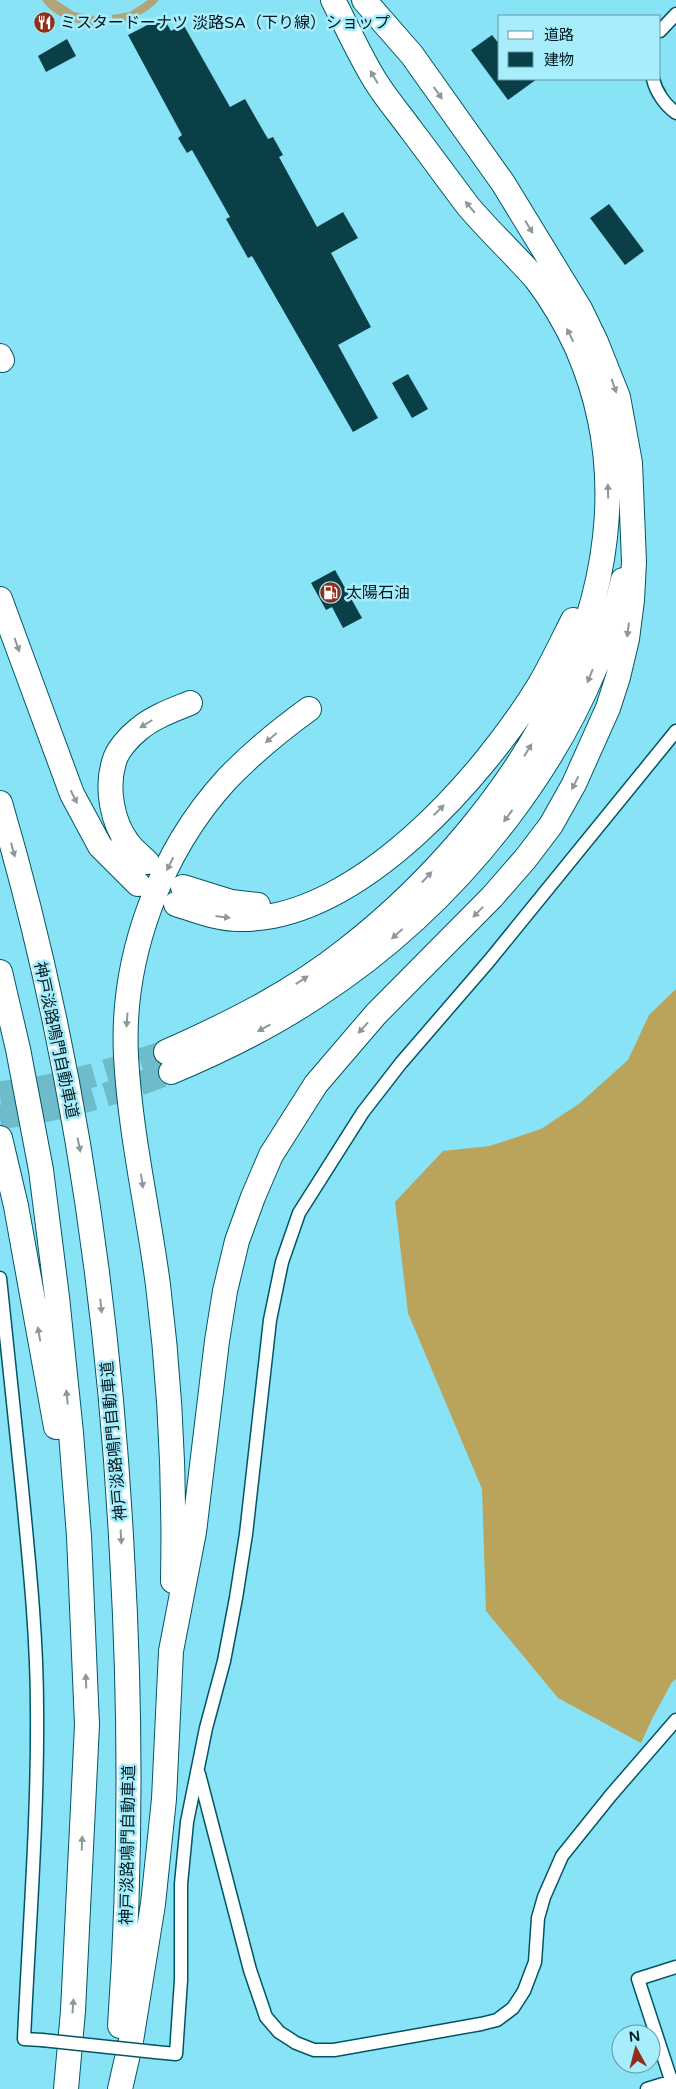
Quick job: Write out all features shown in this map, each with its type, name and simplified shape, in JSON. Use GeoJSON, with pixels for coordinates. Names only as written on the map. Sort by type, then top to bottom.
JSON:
{"type":"FeatureCollection","features":[{"type":"Feature","properties":{"kind":"highway"},"geometry":{"type":"LineString","coordinates":[[333,0],[374,78],[469,207],[537,281],[562,318],[588,376],[604,437],[608,501],[605,540],[589,611],[556,698],[532,744],[483,814],[419,887],[381,922],[303,980],[217,1029],[169,1062],[224,1050],[271,1024],[329,987],[395,936],[432,902],[473,859],[529,787],[556,746],[583,692],[599,654],[620,591],[632,529]]}},
{"type":"Feature","properties":{"kind":"highway"},"geometry":{"type":"LineString","coordinates":[[172,1651],[194,1532],[225,1291],[236,1241],[252,1197],[271,1155],[316,1084],[376,1014],[498,890],[550,825],[574,784],[608,708],[627,639],[632,600],[630,463],[618,397],[609,371],[580,309],[503,183],[412,55],[364,0]]}},
{"type":"Feature","properties":{"kind":"highway"},"geometry":{"type":"LineString","coordinates":[[180,896],[216,916],[242,920],[269,916],[317,903],[366,875],[388,858],[446,803],[473,774],[520,713],[540,683],[579,609],[594,575],[605,540]]}},
{"type":"Feature","properties":{"kind":"highway"},"geometry":{"type":"LineString","coordinates":[[0,599],[72,794],[100,846],[138,884]]}},
{"type":"Feature","properties":{"kind":"highway"},"geometry":{"type":"LineString","coordinates":[[147,862],[128,842],[114,813],[110,783],[114,761],[126,742],[140,728],[166,713],[190,703]]}},
{"type":"Feature","properties":{"kind":"highway"},"geometry":{"type":"LineString","coordinates":[[120,2089],[131,2041],[153,1904],[164,1799],[172,1651],[174,1555],[169,1408],[158,1286],[129,1094],[126,1054],[132,973],[149,909],[172,859],[205,806],[233,774],[282,728],[309,709]]}},
{"type":"Feature","properties":{"kind":"highway","name":"神戸淡路鳴門自動車道"},"geometry":{"type":"LineString","coordinates":[[0,803],[32,923],[59,1039],[83,1164],[117,1452],[125,1615],[129,1766],[125,1917],[115,2089]]}},
{"type":"Feature","properties":{"kind":"highway"},"geometry":{"type":"LineString","coordinates":[[0,972],[18,1049],[41,1170],[70,1423],[79,1536],[87,1725],[74,2001],[66,2089]]}},
{"type":"Feature","properties":{"kind":"highway"},"geometry":{"type":"LineString","coordinates":[[0,1138],[16,1206],[60,1446],[79,1536]]}},
{"type":"Feature","properties":{"kind":"street"},"geometry":{"type":"LineString","coordinates":[[661,30],[676,14]]}},
{"type":"Feature","properties":{"kind":"street"},"geometry":{"type":"LineString","coordinates":[[653,80],[655,88],[670,109],[676,113]]}},
{"type":"Feature","properties":{"kind":"street"},"geometry":{"type":"LineString","coordinates":[[0,1278],[31,1579],[38,1709],[35,1853],[24,2038],[176,2054],[181,1980],[183,1866],[187,1822],[206,1728],[224,1661],[239,1580],[246,1534],[270,1320],[282,1262],[299,1213],[363,1112],[401,1063],[495,953],[676,731]]}},
{"type":"Feature","properties":{"kind":"street"},"geometry":{"type":"LineString","coordinates":[[198,1772],[250,1970],[266,2017],[279,2032],[296,2043],[314,2050],[334,2050],[481,2024],[497,2020],[512,2008],[524,1991],[535,1962],[538,1918],[544,1898],[562,1856],[610,1795],[676,1720]]}},
{"type":"Feature","properties":{"kind":"street"},"geometry":{"type":"LineString","coordinates":[[647,2089],[674,2083],[638,1979],[676,1967]]}},
{"type":"Feature","properties":{"kind":"shaded area"},"geometry":{"type":"Polygon","coordinates":[[[42,0],[56,0],[74,12],[97,17],[98,26],[75,22],[60,16],[53,12],[42,0]]]}},
{"type":"Feature","properties":{"kind":"shaded area"},"geometry":{"type":"Polygon","coordinates":[[[148,0],[159,0],[144,13],[113,25],[112,15],[130,12],[148,0]]]}},
{"type":"Feature","properties":{"kind":"shaded area"},"geometry":{"type":"Polygon","coordinates":[[[676,989],[676,1679],[672,1682],[641,1743],[558,1698],[486,1611],[482,1489],[408,1313],[395,1202],[443,1151],[490,1146],[541,1129],[580,1103],[628,1060],[649,1015],[676,989]]]}},
{"type":"Feature","properties":{"kind":"building"},"geometry":{"type":"Polygon","coordinates":[[[163,17],[171,31],[183,24],[230,107],[245,99],[268,139],[273,137],[283,155],[279,157],[317,227],[343,212],[358,238],[331,253],[371,327],[338,345],[378,418],[353,432],[252,256],[248,258],[226,219],[230,217],[192,150],[187,153],[178,138],[182,135],[128,35],[163,17]]]}},
{"type":"Feature","properties":{"kind":"building"},"geometry":{"type":"Polygon","coordinates":[[[492,35],[498,42],[498,80],[536,80],[508,100],[471,50],[492,35]]]}},
{"type":"Feature","properties":{"kind":"building"},"geometry":{"type":"Polygon","coordinates":[[[67,39],[76,56],[46,72],[38,56],[67,39]]]}},
{"type":"Feature","properties":{"kind":"building"},"geometry":{"type":"Polygon","coordinates":[[[609,204],[644,251],[625,265],[590,218],[609,204]]]}},
{"type":"Feature","properties":{"kind":"building"},"geometry":{"type":"Polygon","coordinates":[[[408,374],[428,409],[412,418],[392,383],[408,374]]]}},
{"type":"Feature","properties":{"kind":"building"},"geometry":{"type":"Polygon","coordinates":[[[335,570],[362,618],[343,628],[332,607],[326,610],[311,583],[335,570]]]}},
{"type":"Feature","properties":{"kind":"tunnel"},"geometry":{"type":"LineString","coordinates":[[0,1093],[63,1083],[105,1072],[166,1052]]}},
{"type":"Feature","properties":{"kind":"tunnel"},"geometry":{"type":"LineString","coordinates":[[0,1117],[66,1106],[171,1072]]}},
{"type":"Feature","properties":{"kind":"place","name":"ミスタードーナツ 淡路SA（下り線）ショップ"},"geometry":{"type":"Point","coordinates":[44,22]}},
{"type":"Feature","properties":{"kind":"place","name":"太陽石油"},"geometry":{"type":"Point","coordinates":[330,592]}}]}
